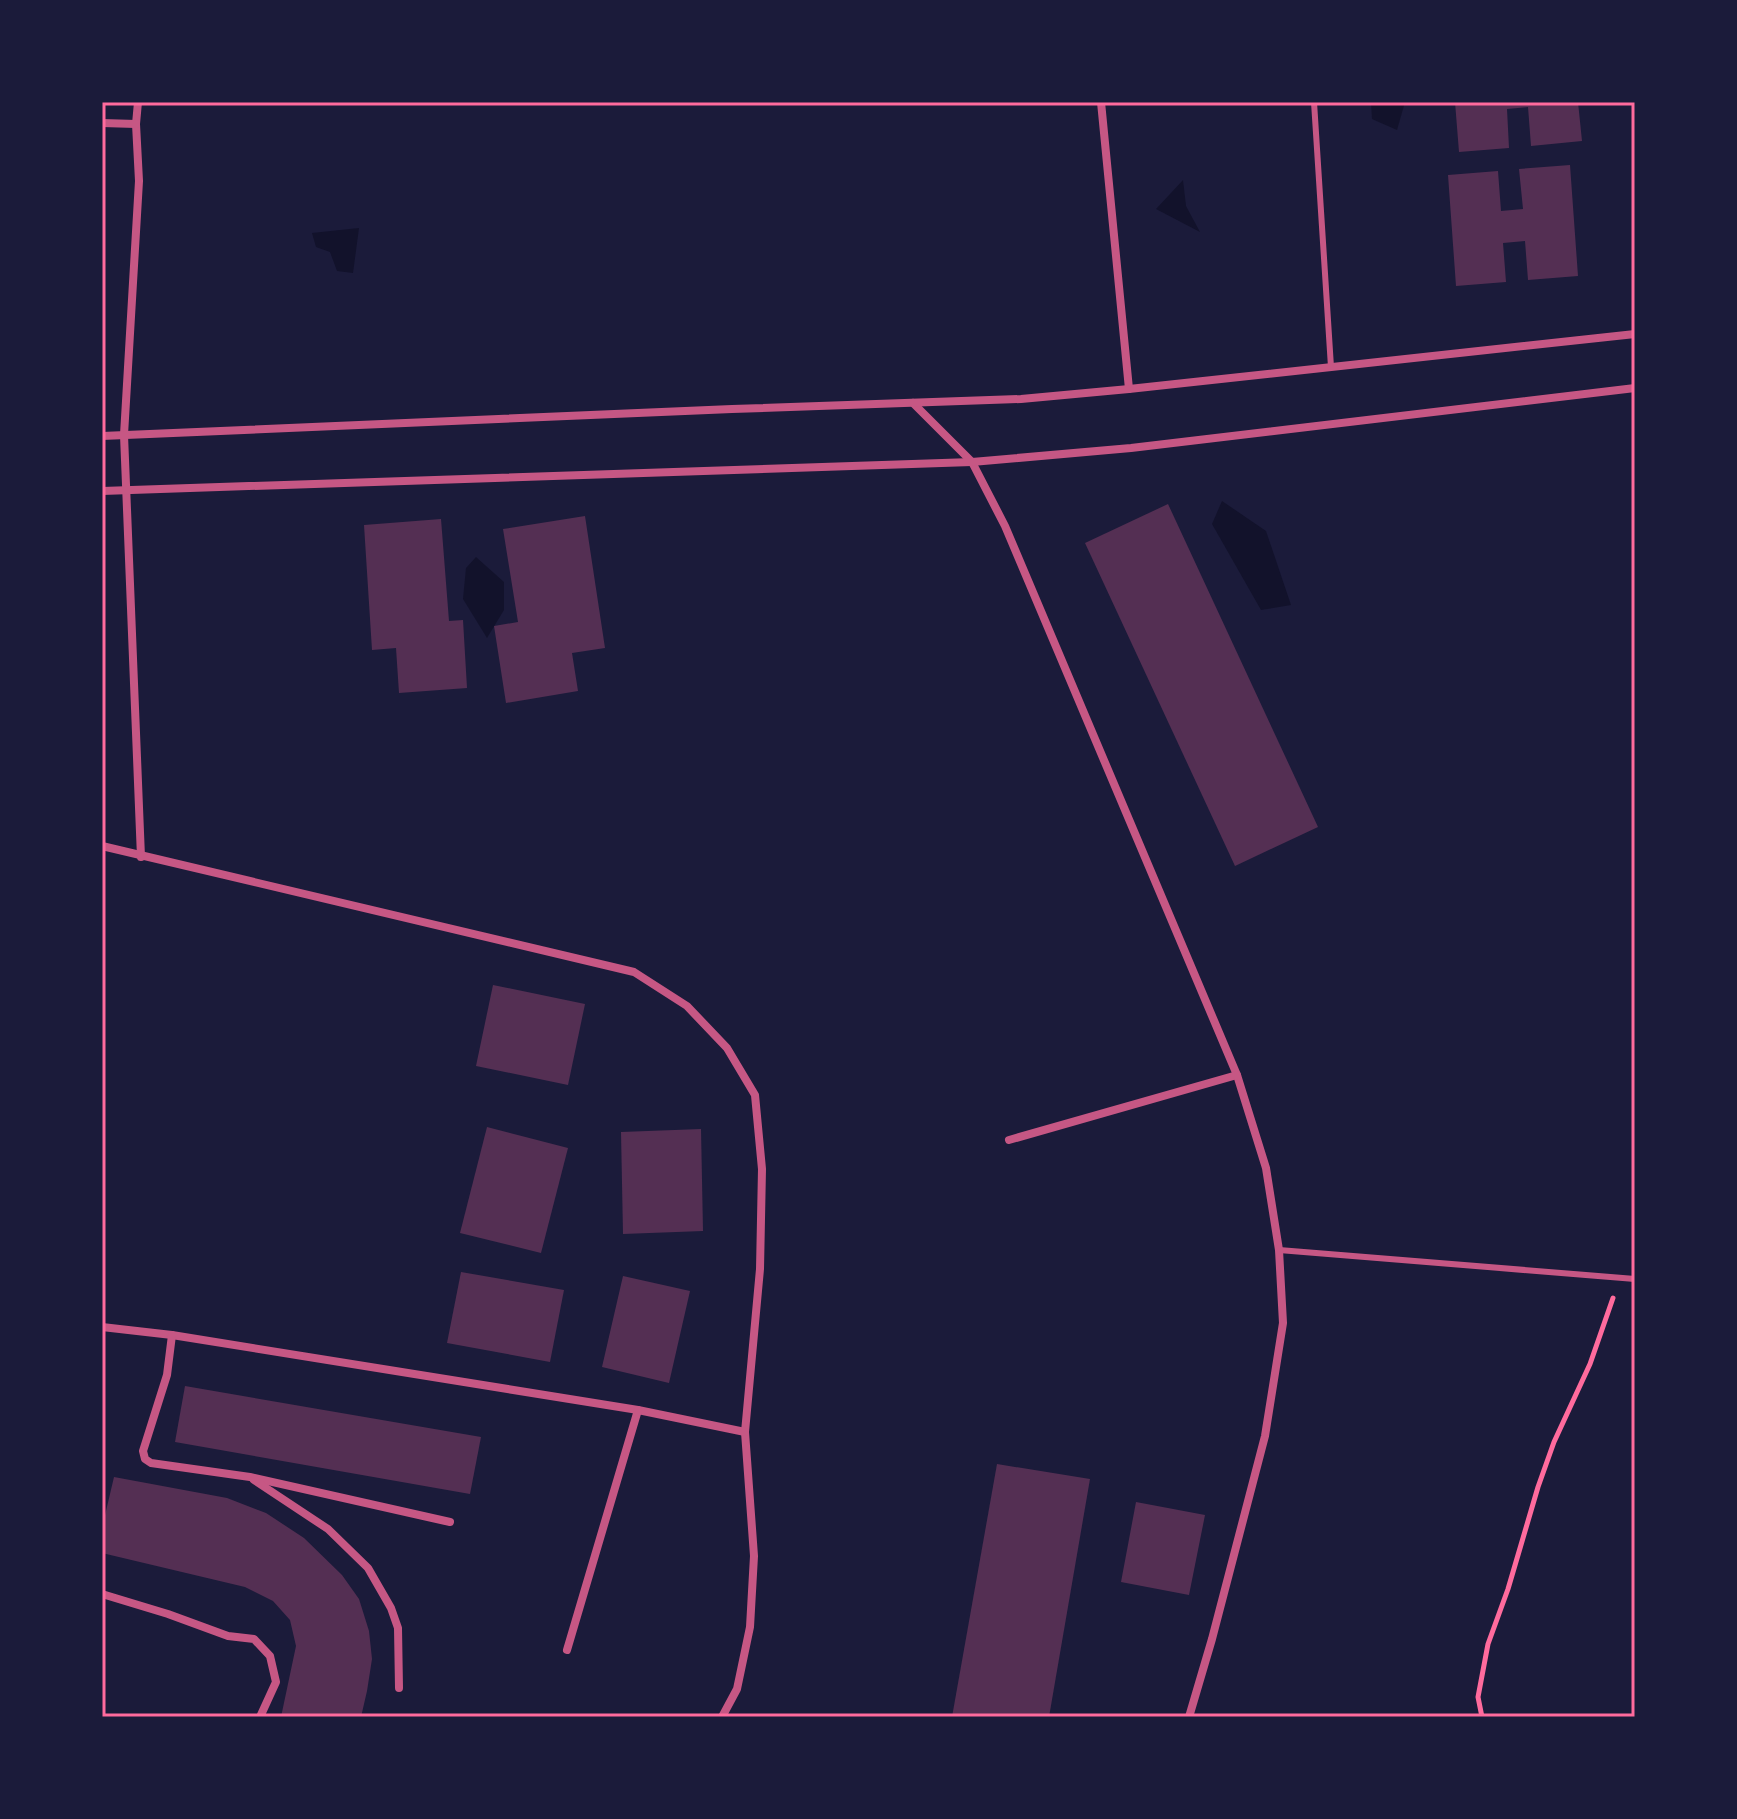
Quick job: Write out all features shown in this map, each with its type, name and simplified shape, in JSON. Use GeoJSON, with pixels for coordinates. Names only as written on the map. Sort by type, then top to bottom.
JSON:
{"type":"FeatureCollection","features":[{"type":"Feature","properties":{"kind":"street"},"geometry":{"type":"LineString","coordinates":[[138,102],[139,181],[124,435],[141,857]]}},
{"type":"Feature","properties":{"kind":"street"},"geometry":{"type":"LineString","coordinates":[[1101,102],[1129,389]]}},
{"type":"Feature","properties":{"kind":"street"},"geometry":{"type":"LineString","coordinates":[[102,123],[136,124]]}},
{"type":"Feature","properties":{"kind":"street"},"geometry":{"type":"LineString","coordinates":[[102,436],[1021,399],[1635,334]]}},
{"type":"Feature","properties":{"kind":"street"},"geometry":{"type":"LineString","coordinates":[[102,491],[972,462],[1131,448],[1635,388]]}},
{"type":"Feature","properties":{"kind":"street"},"geometry":{"type":"LineString","coordinates":[[912,402],[972,462],[1005,526],[1237,1075],[1266,1168],[1279,1250],[1283,1323],[1265,1436],[1189,1717]]}},
{"type":"Feature","properties":{"kind":"street"},"geometry":{"type":"LineString","coordinates":[[102,846],[634,972],[687,1006],[727,1048],[755,1095],[762,1169],[760,1269],[745,1432],[754,1556],[750,1627],[737,1689],[722,1717]]}},
{"type":"Feature","properties":{"kind":"street"},"geometry":{"type":"LineString","coordinates":[[1009,1140],[1237,1075]]}},
{"type":"Feature","properties":{"kind":"street"},"geometry":{"type":"LineString","coordinates":[[102,1327],[172,1335],[638,1410],[745,1432]]}},
{"type":"Feature","properties":{"kind":"street"},"geometry":{"type":"LineString","coordinates":[[172,1335],[167,1375],[143,1451],[145,1459],[151,1463],[250,1477],[450,1522]]}},
{"type":"Feature","properties":{"kind":"street"},"geometry":{"type":"LineString","coordinates":[[567,1650],[638,1410]]}},
{"type":"Feature","properties":{"kind":"street"},"geometry":{"type":"LineString","coordinates":[[250,1477],[328,1529],[368,1568],[391,1608],[398,1628],[399,1688]]}},
{"type":"Feature","properties":{"kind":"street"},"geometry":{"type":"LineString","coordinates":[[102,1594],[228,1636],[254,1639],[270,1656],[276,1682],[260,1717]]}},
{"type":"Feature","properties":{"kind":"lane"},"geometry":{"type":"LineString","coordinates":[[1314,102],[1331,367]]}},
{"type":"Feature","properties":{"kind":"lane"},"geometry":{"type":"LineString","coordinates":[[1279,1250],[1635,1279]]}},
{"type":"Feature","properties":{"kind":"path"},"geometry":{"type":"LineString","coordinates":[[1482,1717],[1478,1697],[1488,1644],[1554,1442],[1590,1364],[1621,1278]]}},
{"type":"Feature","properties":{"kind":"shaded area"},"geometry":{"type":"Polygon","coordinates":[[[1371,102],[1405,102],[1397,130],[1372,119],[1371,102]]]}},
{"type":"Feature","properties":{"kind":"shaded area"},"geometry":{"type":"Polygon","coordinates":[[[1183,180],[1186,206],[1200,232],[1156,209],[1183,180]]]}},
{"type":"Feature","properties":{"kind":"shaded area"},"geometry":{"type":"Polygon","coordinates":[[[359,228],[353,273],[337,271],[330,252],[316,247],[312,233],[359,228]]]}},
{"type":"Feature","properties":{"kind":"shaded area"},"geometry":{"type":"Polygon","coordinates":[[[1222,501],[1266,531],[1291,605],[1261,610],[1212,524],[1222,501]]]}},
{"type":"Feature","properties":{"kind":"shaded area"},"geometry":{"type":"Polygon","coordinates":[[[476,557],[504,582],[504,610],[487,638],[463,599],[466,568],[476,557]]]}},
{"type":"Feature","properties":{"kind":"building"},"geometry":{"type":"Polygon","coordinates":[[[1455,102],[1578,102],[1582,141],[1531,146],[1528,107],[1507,109],[1509,148],[1459,152],[1455,102]]]}},
{"type":"Feature","properties":{"kind":"building"},"geometry":{"type":"Polygon","coordinates":[[[1570,165],[1578,276],[1528,280],[1525,241],[1503,243],[1506,282],[1456,286],[1448,175],[1498,171],[1501,211],[1523,209],[1519,169],[1570,165]]]}},
{"type":"Feature","properties":{"kind":"building"},"geometry":{"type":"Polygon","coordinates":[[[1168,504],[1318,827],[1235,866],[1085,543],[1168,504]]]}},
{"type":"Feature","properties":{"kind":"building"},"geometry":{"type":"Polygon","coordinates":[[[585,516],[605,648],[572,653],[578,691],[506,703],[494,626],[518,622],[503,529],[585,516]]]}},
{"type":"Feature","properties":{"kind":"building"},"geometry":{"type":"Polygon","coordinates":[[[441,519],[449,621],[463,620],[467,688],[399,693],[396,648],[372,650],[364,525],[441,519]]]}},
{"type":"Feature","properties":{"kind":"building"},"geometry":{"type":"Polygon","coordinates":[[[493,985],[585,1004],[568,1085],[476,1066],[493,985]]]}},
{"type":"Feature","properties":{"kind":"building"},"geometry":{"type":"Polygon","coordinates":[[[487,1127],[568,1148],[541,1253],[460,1233],[487,1127]]]}},
{"type":"Feature","properties":{"kind":"building"},"geometry":{"type":"Polygon","coordinates":[[[701,1129],[703,1231],[623,1234],[621,1132],[701,1129]]]}},
{"type":"Feature","properties":{"kind":"building"},"geometry":{"type":"Polygon","coordinates":[[[461,1272],[564,1290],[550,1362],[447,1343],[461,1272]]]}},
{"type":"Feature","properties":{"kind":"building"},"geometry":{"type":"Polygon","coordinates":[[[623,1276],[690,1291],[669,1383],[602,1367],[623,1276]]]}},
{"type":"Feature","properties":{"kind":"building"},"geometry":{"type":"Polygon","coordinates":[[[185,1386],[481,1437],[470,1494],[175,1442],[185,1386]]]}},
{"type":"Feature","properties":{"kind":"building"},"geometry":{"type":"Polygon","coordinates":[[[997,1464],[1090,1479],[1049,1717],[952,1717],[997,1464]]]}},
{"type":"Feature","properties":{"kind":"building"},"geometry":{"type":"Polygon","coordinates":[[[114,1477],[227,1498],[266,1513],[304,1538],[342,1575],[359,1599],[369,1631],[372,1659],[361,1717],[281,1717],[296,1646],[290,1620],[273,1601],[245,1587],[102,1553],[102,1528],[114,1477]]]}},
{"type":"Feature","properties":{"kind":"building"},"geometry":{"type":"Polygon","coordinates":[[[1136,1502],[1205,1515],[1189,1595],[1121,1582],[1136,1502]]]}}]}
